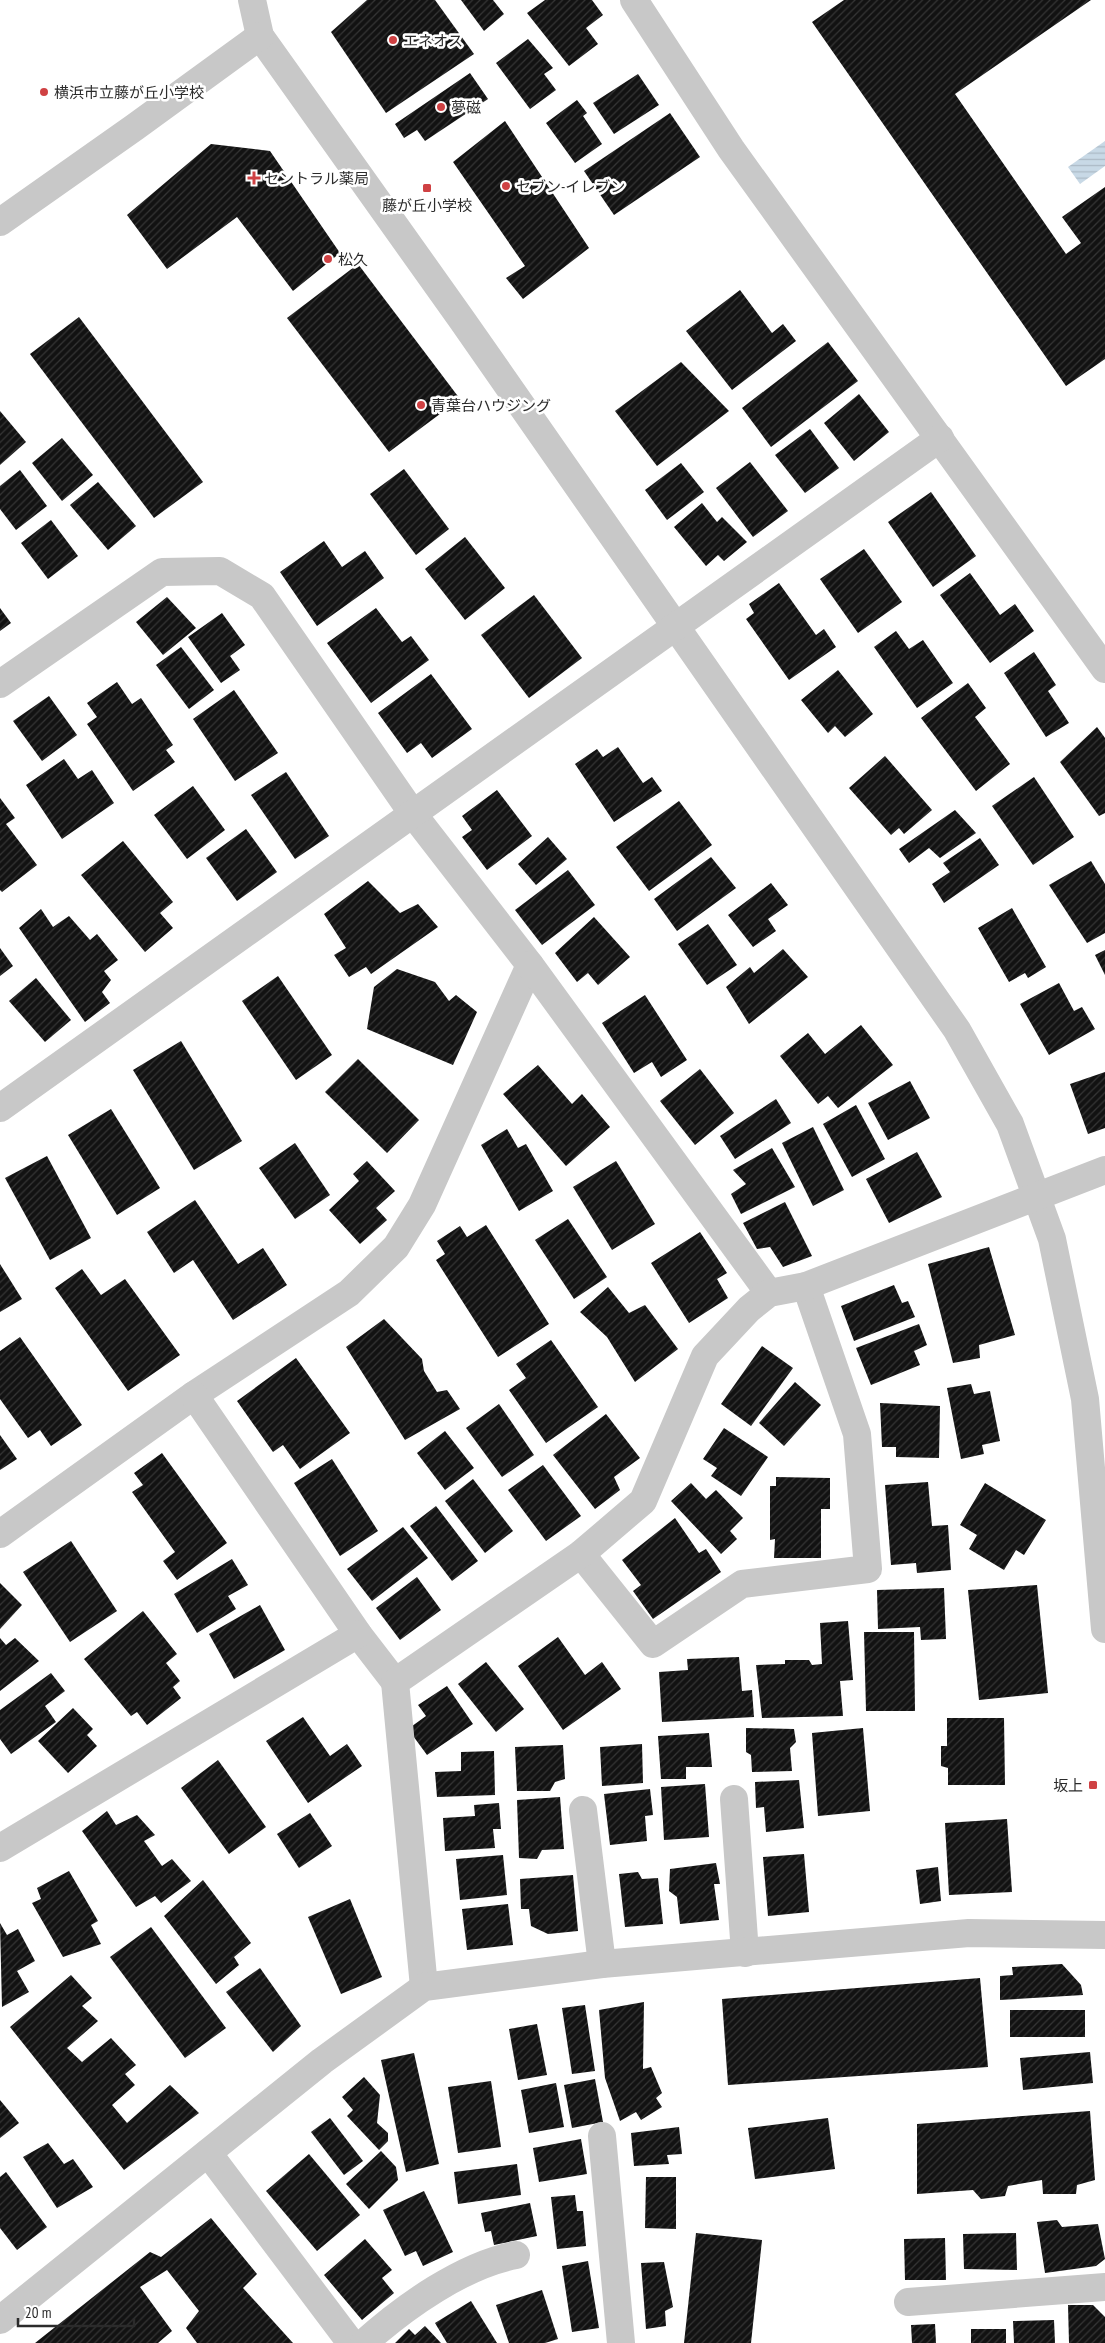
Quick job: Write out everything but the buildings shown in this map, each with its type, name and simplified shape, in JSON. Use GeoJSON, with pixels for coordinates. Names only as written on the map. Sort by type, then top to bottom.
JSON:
{"type":"FeatureCollection","features":[{"type":"Feature","properties":{"kind":"street"},"geometry":{"type":"LineString","coordinates":[[252,0],[260,36],[412,248],[957,1030],[1010,1124],[1052,1239],[1085,1399],[1105,1629]]}},
{"type":"Feature","properties":{"kind":"street"},"geometry":{"type":"LineString","coordinates":[[634,0],[732,148],[1105,669]]}},
{"type":"Feature","properties":{"kind":"street"},"geometry":{"type":"LineString","coordinates":[[0,222],[260,36]]}},
{"type":"Feature","properties":{"kind":"street"},"geometry":{"type":"LineString","coordinates":[[0,1108],[940,438]]}},
{"type":"Feature","properties":{"kind":"street"},"geometry":{"type":"LineString","coordinates":[[0,684],[162,572],[220,571],[262,596],[413,814],[530,964],[769,1293]]}},
{"type":"Feature","properties":{"kind":"street"},"geometry":{"type":"LineString","coordinates":[[0,1534],[194,1395],[349,1293],[396,1248],[422,1205],[530,964]]}},
{"type":"Feature","properties":{"kind":"street"},"geometry":{"type":"LineString","coordinates":[[395,1682],[581,1554],[643,1501],[706,1356],[749,1309],[769,1293],[806,1286],[1105,1170]]}},
{"type":"Feature","properties":{"kind":"street"},"geometry":{"type":"LineString","coordinates":[[581,1554],[653,1644],[742,1584],[868,1569],[856,1434],[806,1286]]}},
{"type":"Feature","properties":{"kind":"street"},"geometry":{"type":"LineString","coordinates":[[194,1395],[358,1634],[395,1682],[424,1987]]}},
{"type":"Feature","properties":{"kind":"street"},"geometry":{"type":"LineString","coordinates":[[0,1848],[358,1634]]}},
{"type":"Feature","properties":{"kind":"street"},"geometry":{"type":"LineString","coordinates":[[734,1799],[745,1954]]}},
{"type":"Feature","properties":{"kind":"street"},"geometry":{"type":"LineString","coordinates":[[583,1810],[602,1964]]}},
{"type":"Feature","properties":{"kind":"street"},"geometry":{"type":"LineString","coordinates":[[0,2320],[322,2061],[424,1987],[602,1964],[745,1954],[969,1933],[1105,1935]]}},
{"type":"Feature","properties":{"kind":"street"},"geometry":{"type":"LineString","coordinates":[[602,2136],[621,2343]]}},
{"type":"Feature","properties":{"kind":"street"},"geometry":{"type":"LineString","coordinates":[[208,2153],[351,2343]]}},
{"type":"Feature","properties":{"kind":"street"},"geometry":{"type":"LineString","coordinates":[[364,2343],[382,2327],[433,2292],[495,2259],[516,2254]]}},
{"type":"Feature","properties":{"kind":"street"},"geometry":{"type":"LineString","coordinates":[[908,2302],[1105,2287]]}},
{"type":"Feature","properties":{"kind":"water"},"geometry":{"type":"Polygon","coordinates":[[[1105,141],[1105,166],[1080,184],[1068,167],[1105,141]]]}},
{"type":"Feature","properties":{"kind":"place","name":"エネオス"},"geometry":{"type":"Point","coordinates":[393,40]}},
{"type":"Feature","properties":{"kind":"place","name":"横浜市立藤が丘小学校"},"geometry":{"type":"Point","coordinates":[44,92]}},
{"type":"Feature","properties":{"kind":"place","name":"夢磁"},"geometry":{"type":"Point","coordinates":[441,107]}},
{"type":"Feature","properties":{"kind":"place","name":"セントラル薬局"},"geometry":{"type":"Point","coordinates":[254,178]}},
{"type":"Feature","properties":{"kind":"place","name":"セブン-イレブン"},"geometry":{"type":"Point","coordinates":[506,186]}},
{"type":"Feature","properties":{"kind":"place","name":"藤が丘小学校"},"geometry":{"type":"Point","coordinates":[427,188]}},
{"type":"Feature","properties":{"kind":"place","name":"松久"},"geometry":{"type":"Point","coordinates":[328,259]}},
{"type":"Feature","properties":{"kind":"place","name":"青葉台ハウジング"},"geometry":{"type":"Point","coordinates":[421,405]}},
{"type":"Feature","properties":{"kind":"place","name":"坂上"},"geometry":{"type":"Point","coordinates":[1093,1785]}}]}
